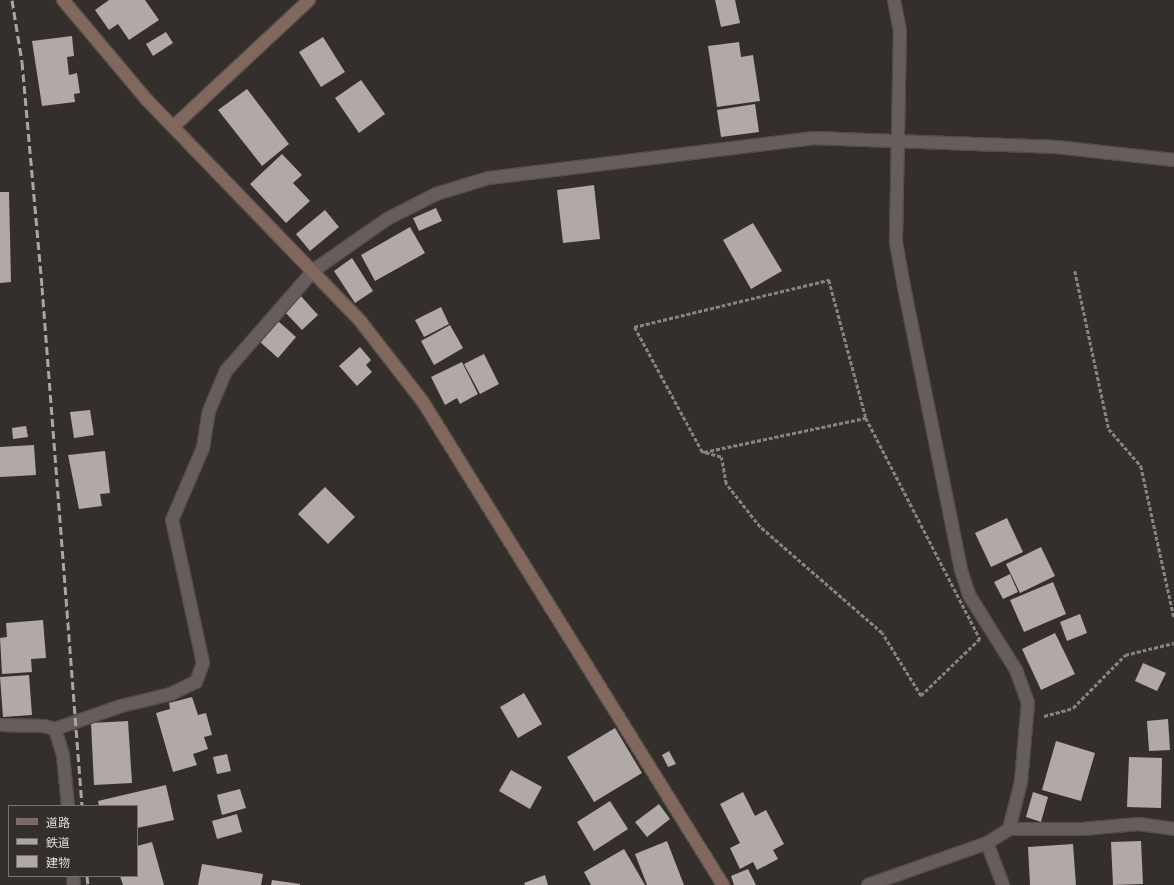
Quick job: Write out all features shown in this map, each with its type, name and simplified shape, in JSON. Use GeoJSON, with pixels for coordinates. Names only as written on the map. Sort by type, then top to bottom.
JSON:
{"type":"FeatureCollection","features":[{"type":"Feature","properties":{"kind":"street"},"geometry":{"type":"LineString","coordinates":[[63,0],[146,99],[314,270],[361,322],[423,402],[722,885]]}},
{"type":"Feature","properties":{"kind":"street"},"geometry":{"type":"LineString","coordinates":[[174,126],[309,0]]}},
{"type":"Feature","properties":{"kind":"street"},"geometry":{"type":"LineString","coordinates":[[894,0],[900,30],[896,242],[961,570],[969,595],[1016,670],[1028,703],[1028,720],[1021,782],[1009,830]]}},
{"type":"Feature","properties":{"kind":"street"},"geometry":{"type":"LineString","coordinates":[[0,725],[44,726],[55,729],[121,706],[171,694],[196,682],[203,663],[172,520],[203,448],[209,411],[226,371],[314,270],[387,219],[436,194],[489,178],[813,138],[898,139],[1056,147],[1174,160]]}},
{"type":"Feature","properties":{"kind":"street"},"geometry":{"type":"LineString","coordinates":[[55,729],[63,755],[68,805]]}},
{"type":"Feature","properties":{"kind":"street"},"geometry":{"type":"LineString","coordinates":[[868,885],[987,843],[1009,830],[1082,829],[1140,824],[1174,829]]}},
{"type":"Feature","properties":{"kind":"street"},"geometry":{"type":"LineString","coordinates":[[987,843],[1003,885]]}},
{"type":"Feature","properties":{"kind":"path"},"geometry":{"type":"LineString","coordinates":[[1075,271],[1109,429],[1141,466],[1174,616]]}},
{"type":"Feature","properties":{"kind":"path"},"geometry":{"type":"LineString","coordinates":[[829,280],[866,418],[980,639],[921,696],[882,633],[760,526],[726,484],[721,457],[702,452],[634,327],[829,280]]}},
{"type":"Feature","properties":{"kind":"path"},"geometry":{"type":"LineString","coordinates":[[702,452],[866,418]]}},
{"type":"Feature","properties":{"kind":"path"},"geometry":{"type":"LineString","coordinates":[[1028,720],[1073,708],[1125,655],[1174,643]]}},
{"type":"Feature","properties":{"kind":"building"},"geometry":{"type":"Polygon","coordinates":[[[109,0],[145,0],[159,20],[129,40],[118,24],[109,30],[95,10],[109,0]]]}},
{"type":"Feature","properties":{"kind":"building"},"geometry":{"type":"Polygon","coordinates":[[[715,0],[735,0],[740,23],[721,27],[715,0]]]}},
{"type":"Feature","properties":{"kind":"building"},"geometry":{"type":"Polygon","coordinates":[[[166,32],[173,43],[153,56],[146,44],[166,32]]]}},
{"type":"Feature","properties":{"kind":"building"},"geometry":{"type":"Polygon","coordinates":[[[72,36],[74,56],[67,57],[69,75],[77,73],[80,93],[74,94],[75,102],[42,106],[32,41],[72,36]]]}},
{"type":"Feature","properties":{"kind":"building"},"geometry":{"type":"Polygon","coordinates":[[[323,37],[345,72],[321,87],[299,52],[323,37]]]}},
{"type":"Feature","properties":{"kind":"building"},"geometry":{"type":"Polygon","coordinates":[[[739,42],[741,57],[753,55],[760,101],[717,107],[708,46],[739,42]]]}},
{"type":"Feature","properties":{"kind":"building"},"geometry":{"type":"Polygon","coordinates":[[[361,80],[385,114],[359,133],[335,98],[361,80]]]}},
{"type":"Feature","properties":{"kind":"building"},"geometry":{"type":"Polygon","coordinates":[[[247,89],[289,144],[262,166],[218,110],[247,89]]]}},
{"type":"Feature","properties":{"kind":"building"},"geometry":{"type":"Polygon","coordinates":[[[755,104],[759,132],[721,137],[717,110],[755,104]]]}},
{"type":"Feature","properties":{"kind":"building"},"geometry":{"type":"Polygon","coordinates":[[[282,154],[302,175],[293,183],[310,201],[286,223],[250,184],[282,154]]]}},
{"type":"Feature","properties":{"kind":"building"},"geometry":{"type":"Polygon","coordinates":[[[594,185],[600,239],[563,243],[557,190],[594,185]]]}},
{"type":"Feature","properties":{"kind":"building"},"geometry":{"type":"Polygon","coordinates":[[[0,192],[9,192],[11,282],[0,283],[0,192]]]}},
{"type":"Feature","properties":{"kind":"building"},"geometry":{"type":"Polygon","coordinates":[[[436,208],[442,221],[419,231],[413,218],[436,208]]]}},
{"type":"Feature","properties":{"kind":"building"},"geometry":{"type":"Polygon","coordinates":[[[325,210],[339,227],[310,251],[296,234],[325,210]]]}},
{"type":"Feature","properties":{"kind":"building"},"geometry":{"type":"Polygon","coordinates":[[[753,223],[782,271],[751,289],[723,240],[753,223]]]}},
{"type":"Feature","properties":{"kind":"building"},"geometry":{"type":"Polygon","coordinates":[[[410,227],[425,253],[375,281],[361,255],[410,227]]]}},
{"type":"Feature","properties":{"kind":"building"},"geometry":{"type":"Polygon","coordinates":[[[352,258],[373,291],[355,303],[334,271],[352,258]]]}},
{"type":"Feature","properties":{"kind":"building"},"geometry":{"type":"Polygon","coordinates":[[[299,294],[318,315],[302,330],[283,310],[299,294]]]}},
{"type":"Feature","properties":{"kind":"building"},"geometry":{"type":"Polygon","coordinates":[[[441,307],[449,324],[424,337],[415,320],[441,307]]]}},
{"type":"Feature","properties":{"kind":"building"},"geometry":{"type":"Polygon","coordinates":[[[278,321],[296,337],[278,358],[259,341],[278,321]]]}},
{"type":"Feature","properties":{"kind":"building"},"geometry":{"type":"Polygon","coordinates":[[[450,325],[463,348],[434,365],[421,341],[450,325]]]}},
{"type":"Feature","properties":{"kind":"building"},"geometry":{"type":"Polygon","coordinates":[[[360,347],[371,360],[366,365],[372,372],[357,386],[339,366],[360,347]]]}},
{"type":"Feature","properties":{"kind":"building"},"geometry":{"type":"Polygon","coordinates":[[[484,354],[499,384],[480,394],[464,364],[484,354]]]}},
{"type":"Feature","properties":{"kind":"building"},"geometry":{"type":"Polygon","coordinates":[[[462,362],[478,394],[460,404],[457,398],[445,405],[431,377],[462,362]]]}},
{"type":"Feature","properties":{"kind":"building"},"geometry":{"type":"Polygon","coordinates":[[[90,410],[94,435],[74,438],[70,412],[90,410]]]}},
{"type":"Feature","properties":{"kind":"building"},"geometry":{"type":"Polygon","coordinates":[[[26,426],[28,437],[13,439],[12,428],[26,426]]]}},
{"type":"Feature","properties":{"kind":"building"},"geometry":{"type":"Polygon","coordinates":[[[34,445],[36,475],[0,477],[0,447],[34,445]]]}},
{"type":"Feature","properties":{"kind":"building"},"geometry":{"type":"Polygon","coordinates":[[[105,451],[110,493],[100,494],[102,506],[79,509],[68,455],[105,451]]]}},
{"type":"Feature","properties":{"kind":"building"},"geometry":{"type":"Polygon","coordinates":[[[325,487],[355,517],[328,544],[298,514],[325,487]]]}},
{"type":"Feature","properties":{"kind":"building"},"geometry":{"type":"Polygon","coordinates":[[[1007,518],[1023,552],[991,567],[975,533],[1007,518]]]}},
{"type":"Feature","properties":{"kind":"building"},"geometry":{"type":"Polygon","coordinates":[[[1041,547],[1055,576],[1020,593],[1006,564],[1041,547]]]}},
{"type":"Feature","properties":{"kind":"building"},"geometry":{"type":"Polygon","coordinates":[[[1010,574],[1018,592],[1003,599],[994,582],[1010,574]]]}},
{"type":"Feature","properties":{"kind":"building"},"geometry":{"type":"Polygon","coordinates":[[[1053,582],[1066,614],[1024,632],[1010,600],[1053,582]]]}},
{"type":"Feature","properties":{"kind":"building"},"geometry":{"type":"Polygon","coordinates":[[[1080,614],[1087,633],[1067,641],[1060,622],[1080,614]]]}},
{"type":"Feature","properties":{"kind":"building"},"geometry":{"type":"Polygon","coordinates":[[[43,620],[46,658],[31,659],[32,672],[2,674],[0,638],[7,637],[6,623],[43,620]]]}},
{"type":"Feature","properties":{"kind":"building"},"geometry":{"type":"Polygon","coordinates":[[[1055,633],[1075,674],[1041,690],[1022,649],[1055,633]]]}},
{"type":"Feature","properties":{"kind":"building"},"geometry":{"type":"Polygon","coordinates":[[[1143,663],[1166,673],[1157,691],[1135,681],[1143,663]]]}},
{"type":"Feature","properties":{"kind":"building"},"geometry":{"type":"Polygon","coordinates":[[[29,675],[32,715],[3,717],[0,677],[29,675]]]}},
{"type":"Feature","properties":{"kind":"building"},"geometry":{"type":"Polygon","coordinates":[[[524,693],[542,724],[518,738],[500,707],[524,693]]]}},
{"type":"Feature","properties":{"kind":"building"},"geometry":{"type":"Polygon","coordinates":[[[192,697],[198,715],[206,713],[212,735],[204,737],[208,749],[193,754],[197,765],[173,772],[156,713],[170,709],[169,703],[192,697]]]}},
{"type":"Feature","properties":{"kind":"building"},"geometry":{"type":"Polygon","coordinates":[[[1168,719],[1170,750],[1149,751],[1147,721],[1168,719]]]}},
{"type":"Feature","properties":{"kind":"building"},"geometry":{"type":"Polygon","coordinates":[[[128,721],[132,783],[94,785],[91,723],[128,721]]]}},
{"type":"Feature","properties":{"kind":"building"},"geometry":{"type":"Polygon","coordinates":[[[615,728],[642,773],[594,802],[567,757],[615,728]]]}},
{"type":"Feature","properties":{"kind":"building"},"geometry":{"type":"Polygon","coordinates":[[[1056,741],[1095,753],[1081,801],[1042,790],[1056,741]]]}},
{"type":"Feature","properties":{"kind":"building"},"geometry":{"type":"Polygon","coordinates":[[[669,751],[676,764],[668,767],[662,755],[669,751]]]}},
{"type":"Feature","properties":{"kind":"building"},"geometry":{"type":"Polygon","coordinates":[[[227,754],[231,771],[217,774],[213,757],[227,754]]]}},
{"type":"Feature","properties":{"kind":"building"},"geometry":{"type":"Polygon","coordinates":[[[1129,757],[1162,758],[1161,808],[1127,807],[1129,757]]]}},
{"type":"Feature","properties":{"kind":"building"},"geometry":{"type":"Polygon","coordinates":[[[511,770],[542,787],[530,809],[499,791],[511,770]]]}},
{"type":"Feature","properties":{"kind":"building"},"geometry":{"type":"Polygon","coordinates":[[[166,785],[174,820],[138,828],[138,805],[99,805],[98,801],[166,785]]]}},
{"type":"Feature","properties":{"kind":"building"},"geometry":{"type":"Polygon","coordinates":[[[240,789],[246,808],[222,815],[217,795],[240,789]]]}},
{"type":"Feature","properties":{"kind":"building"},"geometry":{"type":"Polygon","coordinates":[[[743,792],[755,816],[766,810],[784,844],[773,850],[778,859],[757,870],[753,862],[740,869],[730,848],[740,843],[720,804],[743,792]]]}},
{"type":"Feature","properties":{"kind":"building"},"geometry":{"type":"Polygon","coordinates":[[[1033,792],[1048,797],[1041,822],[1026,817],[1033,792]]]}},
{"type":"Feature","properties":{"kind":"building"},"geometry":{"type":"Polygon","coordinates":[[[610,801],[628,829],[594,851],[577,822],[610,801]]]}},
{"type":"Feature","properties":{"kind":"building"},"geometry":{"type":"Polygon","coordinates":[[[659,804],[670,819],[647,837],[635,822],[659,804]]]}},
{"type":"Feature","properties":{"kind":"building"},"geometry":{"type":"Polygon","coordinates":[[[237,814],[242,832],[217,839],[212,821],[237,814]]]}},
{"type":"Feature","properties":{"kind":"building"},"geometry":{"type":"Polygon","coordinates":[[[667,841],[684,885],[647,885],[635,854],[667,841]]]}},
{"type":"Feature","properties":{"kind":"building"},"geometry":{"type":"Polygon","coordinates":[[[1141,841],[1143,884],[1113,885],[1111,842],[1141,841]]]}},
{"type":"Feature","properties":{"kind":"building"},"geometry":{"type":"Polygon","coordinates":[[[152,842],[164,885],[123,885],[120,877],[138,877],[138,846],[152,842]]]}},
{"type":"Feature","properties":{"kind":"building"},"geometry":{"type":"Polygon","coordinates":[[[1073,844],[1076,885],[1030,885],[1028,847],[1073,844]]]}},
{"type":"Feature","properties":{"kind":"building"},"geometry":{"type":"Polygon","coordinates":[[[624,849],[645,885],[591,885],[584,872],[624,849]]]}},
{"type":"Feature","properties":{"kind":"building"},"geometry":{"type":"Polygon","coordinates":[[[202,864],[263,874],[261,885],[198,885],[202,864]]]}},
{"type":"Feature","properties":{"kind":"building"},"geometry":{"type":"Polygon","coordinates":[[[748,869],[756,885],[734,885],[731,876],[748,869]]]}},
{"type":"Feature","properties":{"kind":"building"},"geometry":{"type":"Polygon","coordinates":[[[545,875],[548,885],[525,885],[524,883],[545,875]]]}},
{"type":"Feature","properties":{"kind":"building"},"geometry":{"type":"Polygon","coordinates":[[[272,880],[300,884],[300,885],[271,885],[272,880]]]}},
{"type":"Feature","properties":{"kind":"railway"},"geometry":{"type":"LineString","coordinates":[[12,0],[22,62],[42,287],[82,805]]}},
{"type":"Feature","properties":{"kind":"railway"},"geometry":{"type":"LineString","coordinates":[[87,877],[88,885]]}}]}
